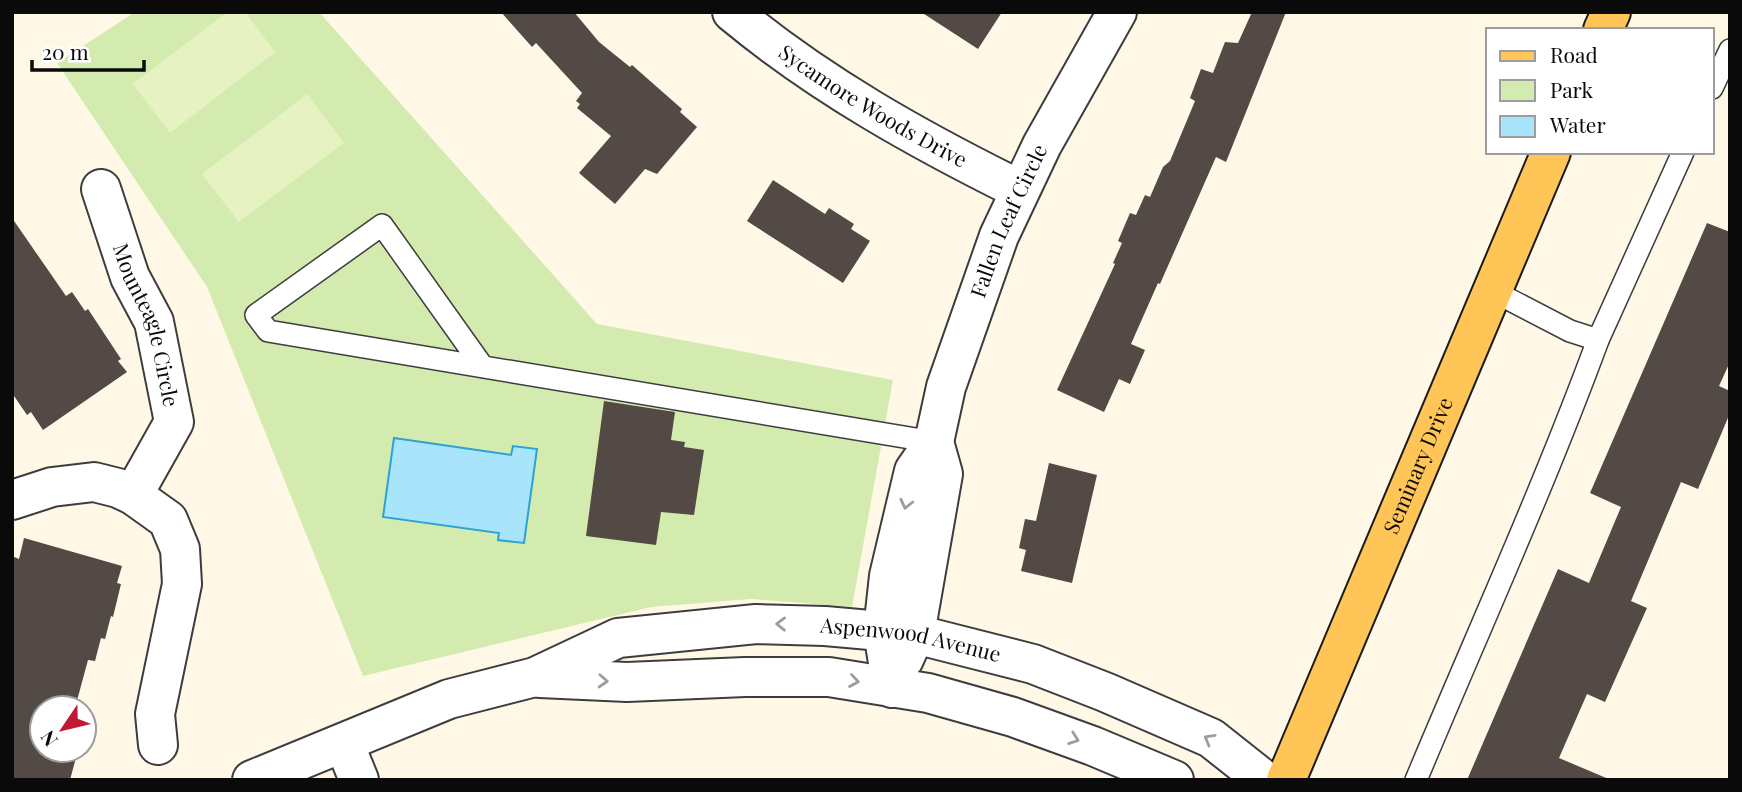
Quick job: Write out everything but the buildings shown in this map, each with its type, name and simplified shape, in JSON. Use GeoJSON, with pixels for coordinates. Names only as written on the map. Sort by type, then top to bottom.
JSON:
{"type":"FeatureCollection","features":[{"type":"Feature","properties":{"kind":"main road"},"geometry":{"type":"LineString","coordinates":[[1604,28],[1611,12]]}},
{"type":"Feature","properties":{"kind":"main road","name":"Seminary Drive"},"geometry":{"type":"LineString","coordinates":[[1286,780],[1550,154]]}},
{"type":"Feature","properties":{"kind":"street","name":"Sycamore Woods Drive"},"geometry":{"type":"LineString","coordinates":[[733,12],[802,67],[879,115],[1020,190]]}},
{"type":"Feature","properties":{"kind":"street","name":"Fallen Leaf Circle"},"geometry":{"type":"LineString","coordinates":[[892,688],[899,633],[889,576],[914,471],[934,442],[946,387],[999,236],[1042,145],[1117,12]]}},
{"type":"Feature","properties":{"kind":"street","name":"Mounteagle Circle"},"geometry":{"type":"LineString","coordinates":[[101,189],[130,277],[153,321],[174,422],[133,495]]}},
{"type":"Feature","properties":{"kind":"street"},"geometry":{"type":"LineString","coordinates":[[12,500],[52,487],[94,482],[133,495],[167,520],[180,549],[182,584],[155,714],[158,745]]}},
{"type":"Feature","properties":{"kind":"street","name":"Aspenwood Avenue"},"geometry":{"type":"LineString","coordinates":[[252,780],[449,699],[535,677],[618,638],[756,624],[825,625],[899,633],[1033,664],[1211,738],[1264,780]]}},
{"type":"Feature","properties":{"kind":"street","name":"Aspenwood Avenue"},"geometry":{"type":"LineString","coordinates":[[535,677],[627,682],[829,677],[928,693],[1013,717],[1174,780]]}},
{"type":"Feature","properties":{"kind":"street"},"geometry":{"type":"LineString","coordinates":[[344,743],[359,780]]}},
{"type":"Feature","properties":{"kind":"lane"},"geometry":{"type":"LineString","coordinates":[[1714,84],[1730,50]]}},
{"type":"Feature","properties":{"kind":"lane"},"geometry":{"type":"LineString","coordinates":[[1416,780],[1563,436],[1598,340],[1682,154]]}},
{"type":"Feature","properties":{"kind":"lane"},"geometry":{"type":"LineString","coordinates":[[483,367],[382,225],[256,315],[268,331],[483,367],[934,442]]}},
{"type":"Feature","properties":{"kind":"lane"},"geometry":{"type":"LineString","coordinates":[[1491,290],[1570,331],[1598,340]]}},
{"type":"Feature","properties":{"kind":"green space"},"geometry":{"type":"Polygon","coordinates":[[[135,12],[319,12],[597,324],[893,380],[852,607],[751,599],[651,607],[363,676],[207,287],[57,63],[135,12]]]}},
{"type":"Feature","properties":{"kind":"green space"},"geometry":{"type":"Polygon","coordinates":[[[227,12],[245,12],[275,52],[170,133],[133,84],[227,12]]]}},
{"type":"Feature","properties":{"kind":"green space"},"geometry":{"type":"Polygon","coordinates":[[[307,94],[344,143],[239,222],[202,174],[307,94]]]}},
{"type":"Feature","properties":{"kind":"water"},"geometry":{"type":"Polygon","coordinates":[[[394,438],[511,455],[513,446],[537,449],[524,543],[498,540],[499,533],[383,517],[394,438]]]}}]}
